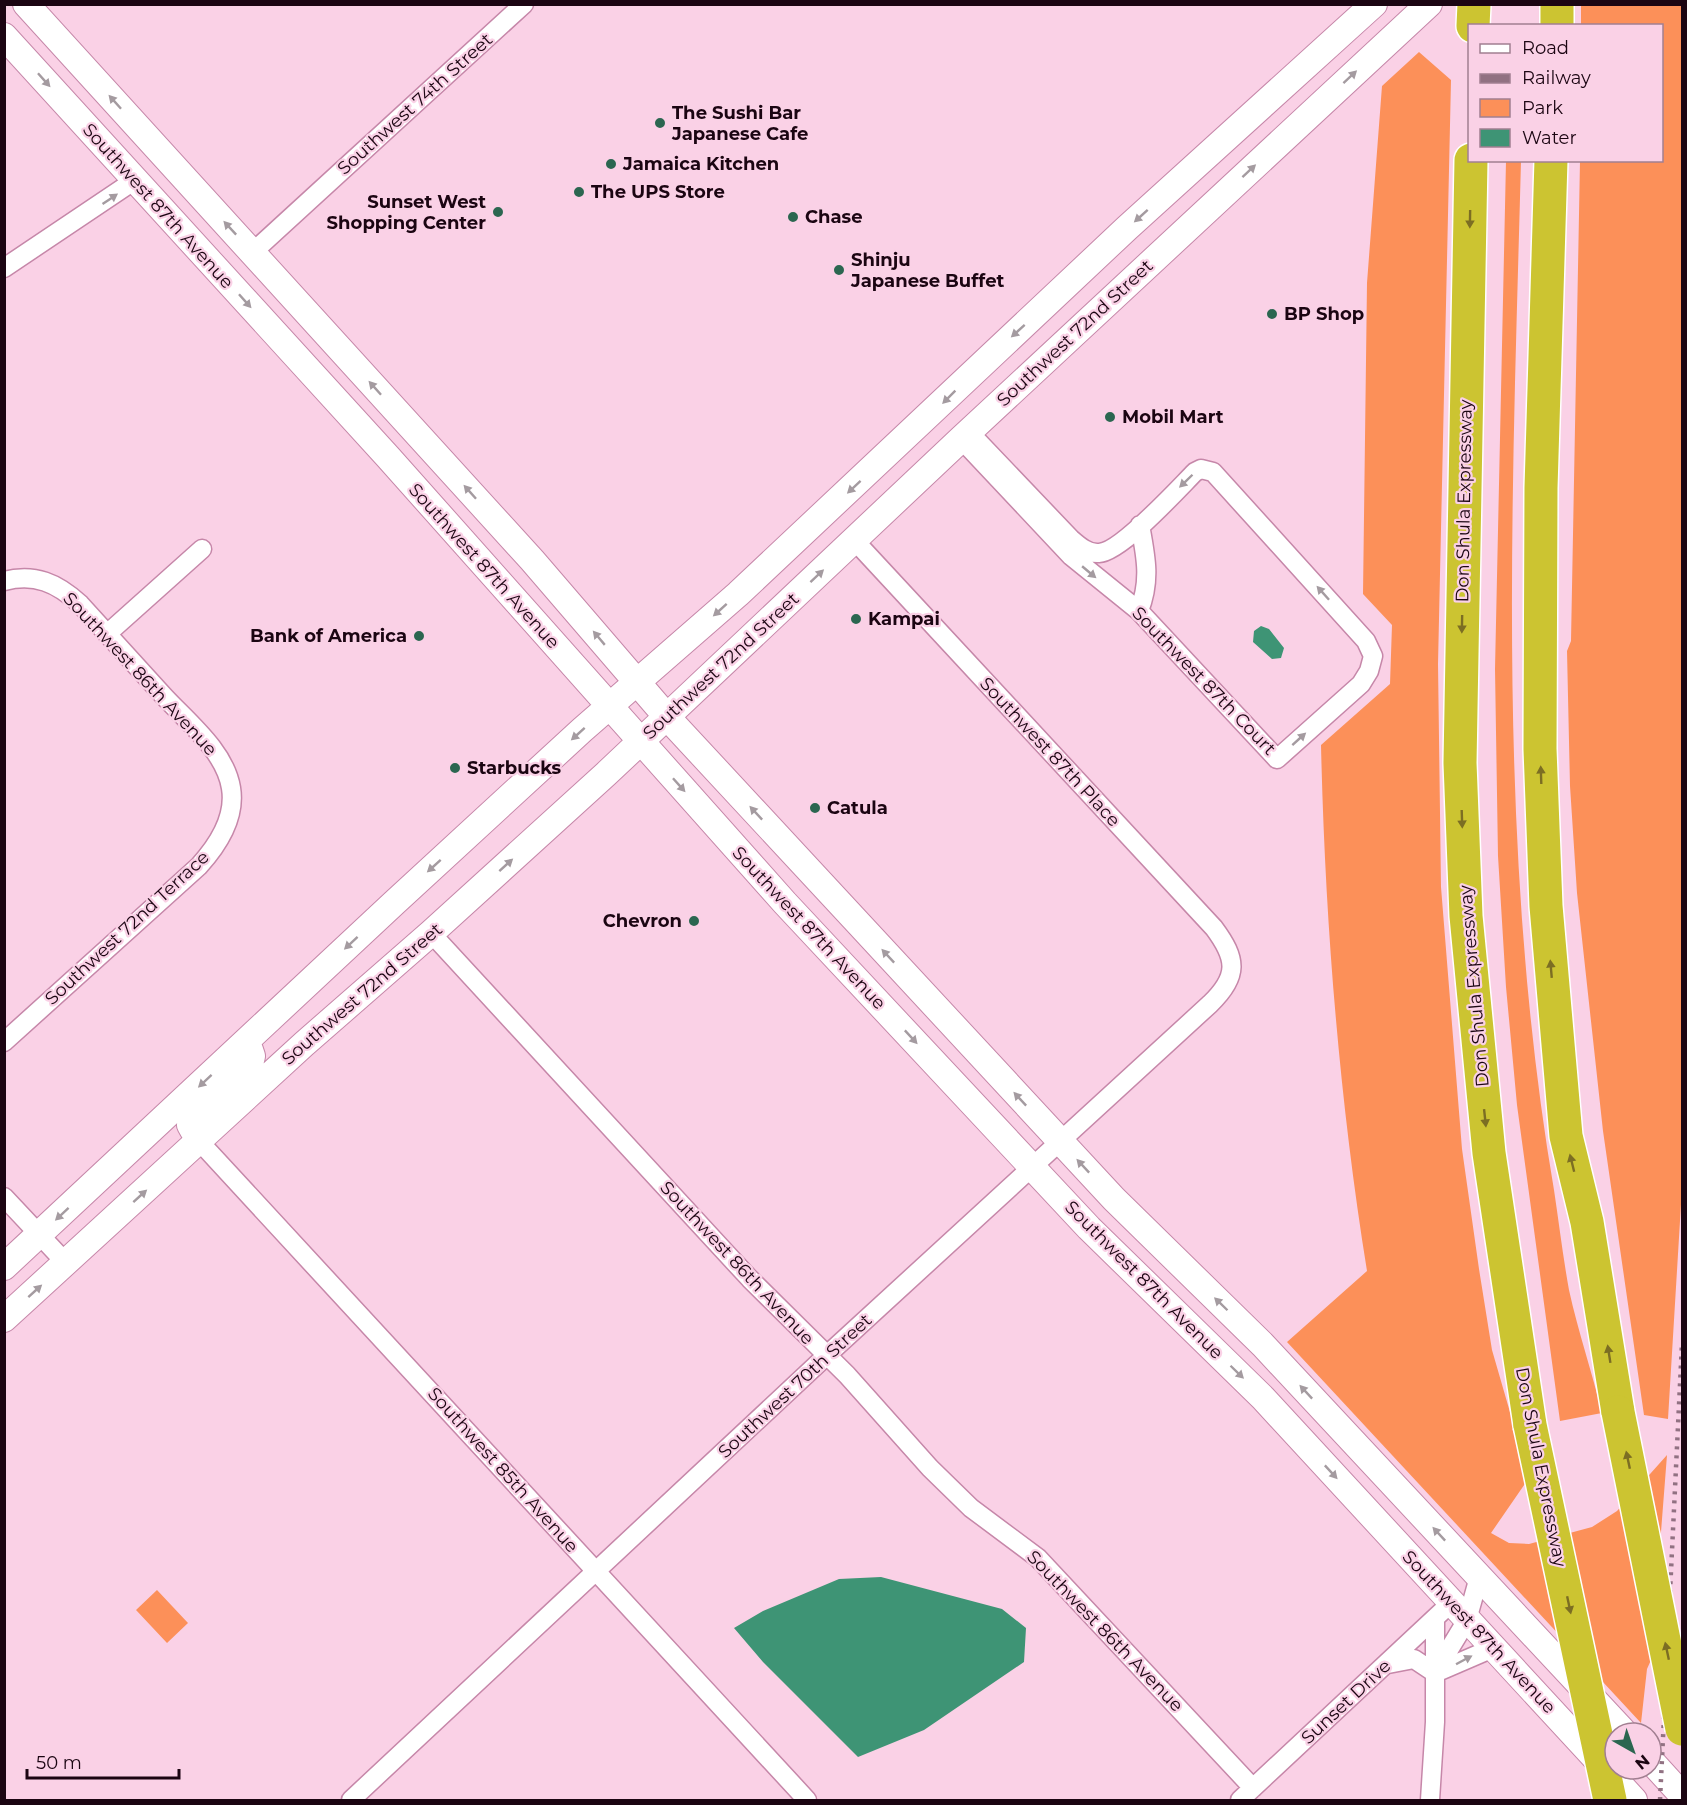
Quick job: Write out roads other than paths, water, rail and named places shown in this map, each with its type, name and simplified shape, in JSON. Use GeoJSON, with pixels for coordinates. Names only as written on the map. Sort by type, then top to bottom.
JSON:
{"type":"FeatureCollection","features":[{"type":"Feature","properties":{"kind":"highway"},"geometry":{"type":"LineString","coordinates":[[1473,24],[1474,4]]}},
{"type":"Feature","properties":{"kind":"highway"},"geometry":{"type":"LineString","coordinates":[[1557,4],[1557,24]]}},
{"type":"Feature","properties":{"kind":"highway","name":"Don Shula Expressway"},"geometry":{"type":"LineString","coordinates":[[1471,162],[1460,763],[1466,904],[1489,1153],[1530,1425],[1610,1800]]}},
{"type":"Feature","properties":{"kind":"highway"},"geometry":{"type":"LineString","coordinates":[[1551,162],[1541,488],[1540,749],[1546,906],[1566,1136],[1587,1222],[1618,1412],[1683,1729]]}},
{"type":"Feature","properties":{"kind":"main road","name":"Southwest 87th Avenue"},"geometry":{"type":"LineString","coordinates":[[27,4],[415,431],[667,717],[1060,1142],[1114,1199],[1263,1345],[1613,1721]]}},
{"type":"Feature","properties":{"kind":"main road"},"geometry":{"type":"LineString","coordinates":[[4,1268],[394,903],[608,707],[884,460],[1045,306],[1282,86],[1374,4]]}},
{"type":"Feature","properties":{"kind":"main road","name":"Southwest 72nd Street"},"geometry":{"type":"LineString","coordinates":[[4,1319],[304,1044],[431,933],[640,742],[965,435],[1429,4]]}},
{"type":"Feature","properties":{"kind":"main road","name":"Southwest 87th Avenue"},"geometry":{"type":"LineString","coordinates":[[4,36],[388,458],[608,707],[1089,1228],[1263,1398],[1451,1614],[1493,1648],[1634,1800]]}},
{"type":"Feature","properties":{"kind":"main road"},"geometry":{"type":"LineString","coordinates":[[1282,86],[1307,117]]}},
{"type":"Feature","properties":{"kind":"main road"},"geometry":{"type":"LineString","coordinates":[[135,180],[154,145]]}},
{"type":"Feature","properties":{"kind":"main road"},"geometry":{"type":"LineString","coordinates":[[1045,306],[1072,336]]}},
{"type":"Feature","properties":{"kind":"main road"},"geometry":{"type":"LineString","coordinates":[[388,458],[415,431]]}},
{"type":"Feature","properties":{"kind":"main road"},"geometry":{"type":"LineString","coordinates":[[884,460],[910,488]]}},
{"type":"Feature","properties":{"kind":"main road"},"geometry":{"type":"LineString","coordinates":[[199,1141],[190,1125],[194,1117],[250,1064],[252,1056],[247,1041]]}},
{"type":"Feature","properties":{"kind":"main road"},"geometry":{"type":"LineString","coordinates":[[1263,1345],[1267,1372],[1263,1398]]}},
{"type":"Feature","properties":{"kind":"main road"},"geometry":{"type":"LineString","coordinates":[[1451,1614],[1479,1577]]}},
{"type":"Feature","properties":{"kind":"main road"},"geometry":{"type":"LineString","coordinates":[[1663,1774],[1683,1796]]}},
{"type":"Feature","properties":{"kind":"street","name":"Southwest 74th Street"},"geometry":{"type":"LineString","coordinates":[[253,252],[524,4]]}},
{"type":"Feature","properties":{"kind":"street"},"geometry":{"type":"LineString","coordinates":[[4,268],[135,180]]}},
{"type":"Feature","properties":{"kind":"street","name":"Southwest 87th Court"},"geometry":{"type":"LineString","coordinates":[[965,435],[1071,539],[1089,552],[1106,552],[1115,548],[1195,472],[1201,469],[1213,472],[1366,641],[1373,656],[1372,664],[1361,684],[1277,759],[1138,611],[1071,556],[965,435]]}},
{"type":"Feature","properties":{"kind":"street"},"geometry":{"type":"LineString","coordinates":[[1138,611],[1146,592],[1148,571],[1140,525]]}},
{"type":"Feature","properties":{"kind":"street","name":"Southwest 87th Place"},"geometry":{"type":"LineString","coordinates":[[855,541],[1214,927],[1228,951],[1233,969]]}},
{"type":"Feature","properties":{"kind":"street"},"geometry":{"type":"LineString","coordinates":[[107,634],[202,549]]}},
{"type":"Feature","properties":{"kind":"street","name":"Southwest 86th Avenue"},"geometry":{"type":"LineString","coordinates":[[10,579],[37,578],[60,588],[80,604],[218,756],[229,778],[232,803]]}},
{"type":"Feature","properties":{"kind":"street","name":"Southwest 72nd Terrace"},"geometry":{"type":"LineString","coordinates":[[4,1042],[199,866],[221,837],[232,803]]}},
{"type":"Feature","properties":{"kind":"street","name":"Southwest 86th Avenue"},"geometry":{"type":"LineString","coordinates":[[431,933],[735,1263],[847,1375],[891,1426],[960,1497],[983,1518],[1025,1547],[1064,1584],[1247,1794]]}},
{"type":"Feature","properties":{"kind":"street","name":"Southwest 70th Street"},"geometry":{"type":"LineString","coordinates":[[351,1800],[826,1356],[1215,1000],[1226,987],[1233,969]]}},
{"type":"Feature","properties":{"kind":"street","name":"Southwest 85th Avenue"},"geometry":{"type":"LineString","coordinates":[[199,1141],[807,1800]]}},
{"type":"Feature","properties":{"kind":"street"},"geometry":{"type":"LineString","coordinates":[[4,1197],[66,1263]]}},
{"type":"Feature","properties":{"kind":"street"},"geometry":{"type":"LineString","coordinates":[[1435,1673],[1451,1614]]}},
{"type":"Feature","properties":{"kind":"street"},"geometry":{"type":"LineString","coordinates":[[1430,1800],[1435,1673],[1451,1614]]}},
{"type":"Feature","properties":{"kind":"street","name":"Sunset Drive"},"geometry":{"type":"LineString","coordinates":[[1247,1794],[1387,1665],[1451,1614]]}},
{"type":"Feature","properties":{"kind":"street"},"geometry":{"type":"LineString","coordinates":[[1435,1673],[1493,1648]]}},
{"type":"Feature","properties":{"kind":"street"},"geometry":{"type":"LineString","coordinates":[[1387,1665],[1414,1659],[1435,1673]]}},
{"type":"Feature","properties":{"kind":"water"},"geometry":{"type":"Polygon","coordinates":[[[1261,626],[1269,629],[1284,648],[1281,658],[1272,659],[1253,642],[1254,631],[1261,626]]]}},
{"type":"Feature","properties":{"kind":"water"},"geometry":{"type":"Polygon","coordinates":[[[881,1577],[1002,1609],[1026,1628],[1024,1662],[924,1730],[858,1757],[763,1662],[734,1628],[763,1611],[839,1579],[881,1577]]]}},
{"type":"Feature","properties":{"kind":"railway"},"geometry":{"type":"LineString","coordinates":[[1660,1800],[1682,1343]]}},
{"type":"Feature","properties":{"kind":"place","name":"The Sushi Bar Japanese Cafe"},"geometry":{"type":"Point","coordinates":[660,123]}},
{"type":"Feature","properties":{"kind":"place","name":"Jamaica Kitchen"},"geometry":{"type":"Point","coordinates":[611,164]}},
{"type":"Feature","properties":{"kind":"place","name":"The UPS Store"},"geometry":{"type":"Point","coordinates":[579,192]}},
{"type":"Feature","properties":{"kind":"place","name":"Sunset West Shopping Center"},"geometry":{"type":"Point","coordinates":[498,212]}},
{"type":"Feature","properties":{"kind":"place","name":"Chase"},"geometry":{"type":"Point","coordinates":[793,217]}},
{"type":"Feature","properties":{"kind":"place","name":"Shinju Japanese Buffet"},"geometry":{"type":"Point","coordinates":[839,270]}},
{"type":"Feature","properties":{"kind":"place","name":"BP Shop"},"geometry":{"type":"Point","coordinates":[1272,314]}},
{"type":"Feature","properties":{"kind":"place","name":"Mobil Mart"},"geometry":{"type":"Point","coordinates":[1110,417]}},
{"type":"Feature","properties":{"kind":"place","name":"Kampai"},"geometry":{"type":"Point","coordinates":[856,619]}},
{"type":"Feature","properties":{"kind":"place","name":"Bank of America"},"geometry":{"type":"Point","coordinates":[419,636]}},
{"type":"Feature","properties":{"kind":"place","name":"Starbucks"},"geometry":{"type":"Point","coordinates":[455,768]}},
{"type":"Feature","properties":{"kind":"place","name":"Catula"},"geometry":{"type":"Point","coordinates":[815,808]}},
{"type":"Feature","properties":{"kind":"place","name":"Chevron"},"geometry":{"type":"Point","coordinates":[694,921]}}]}
